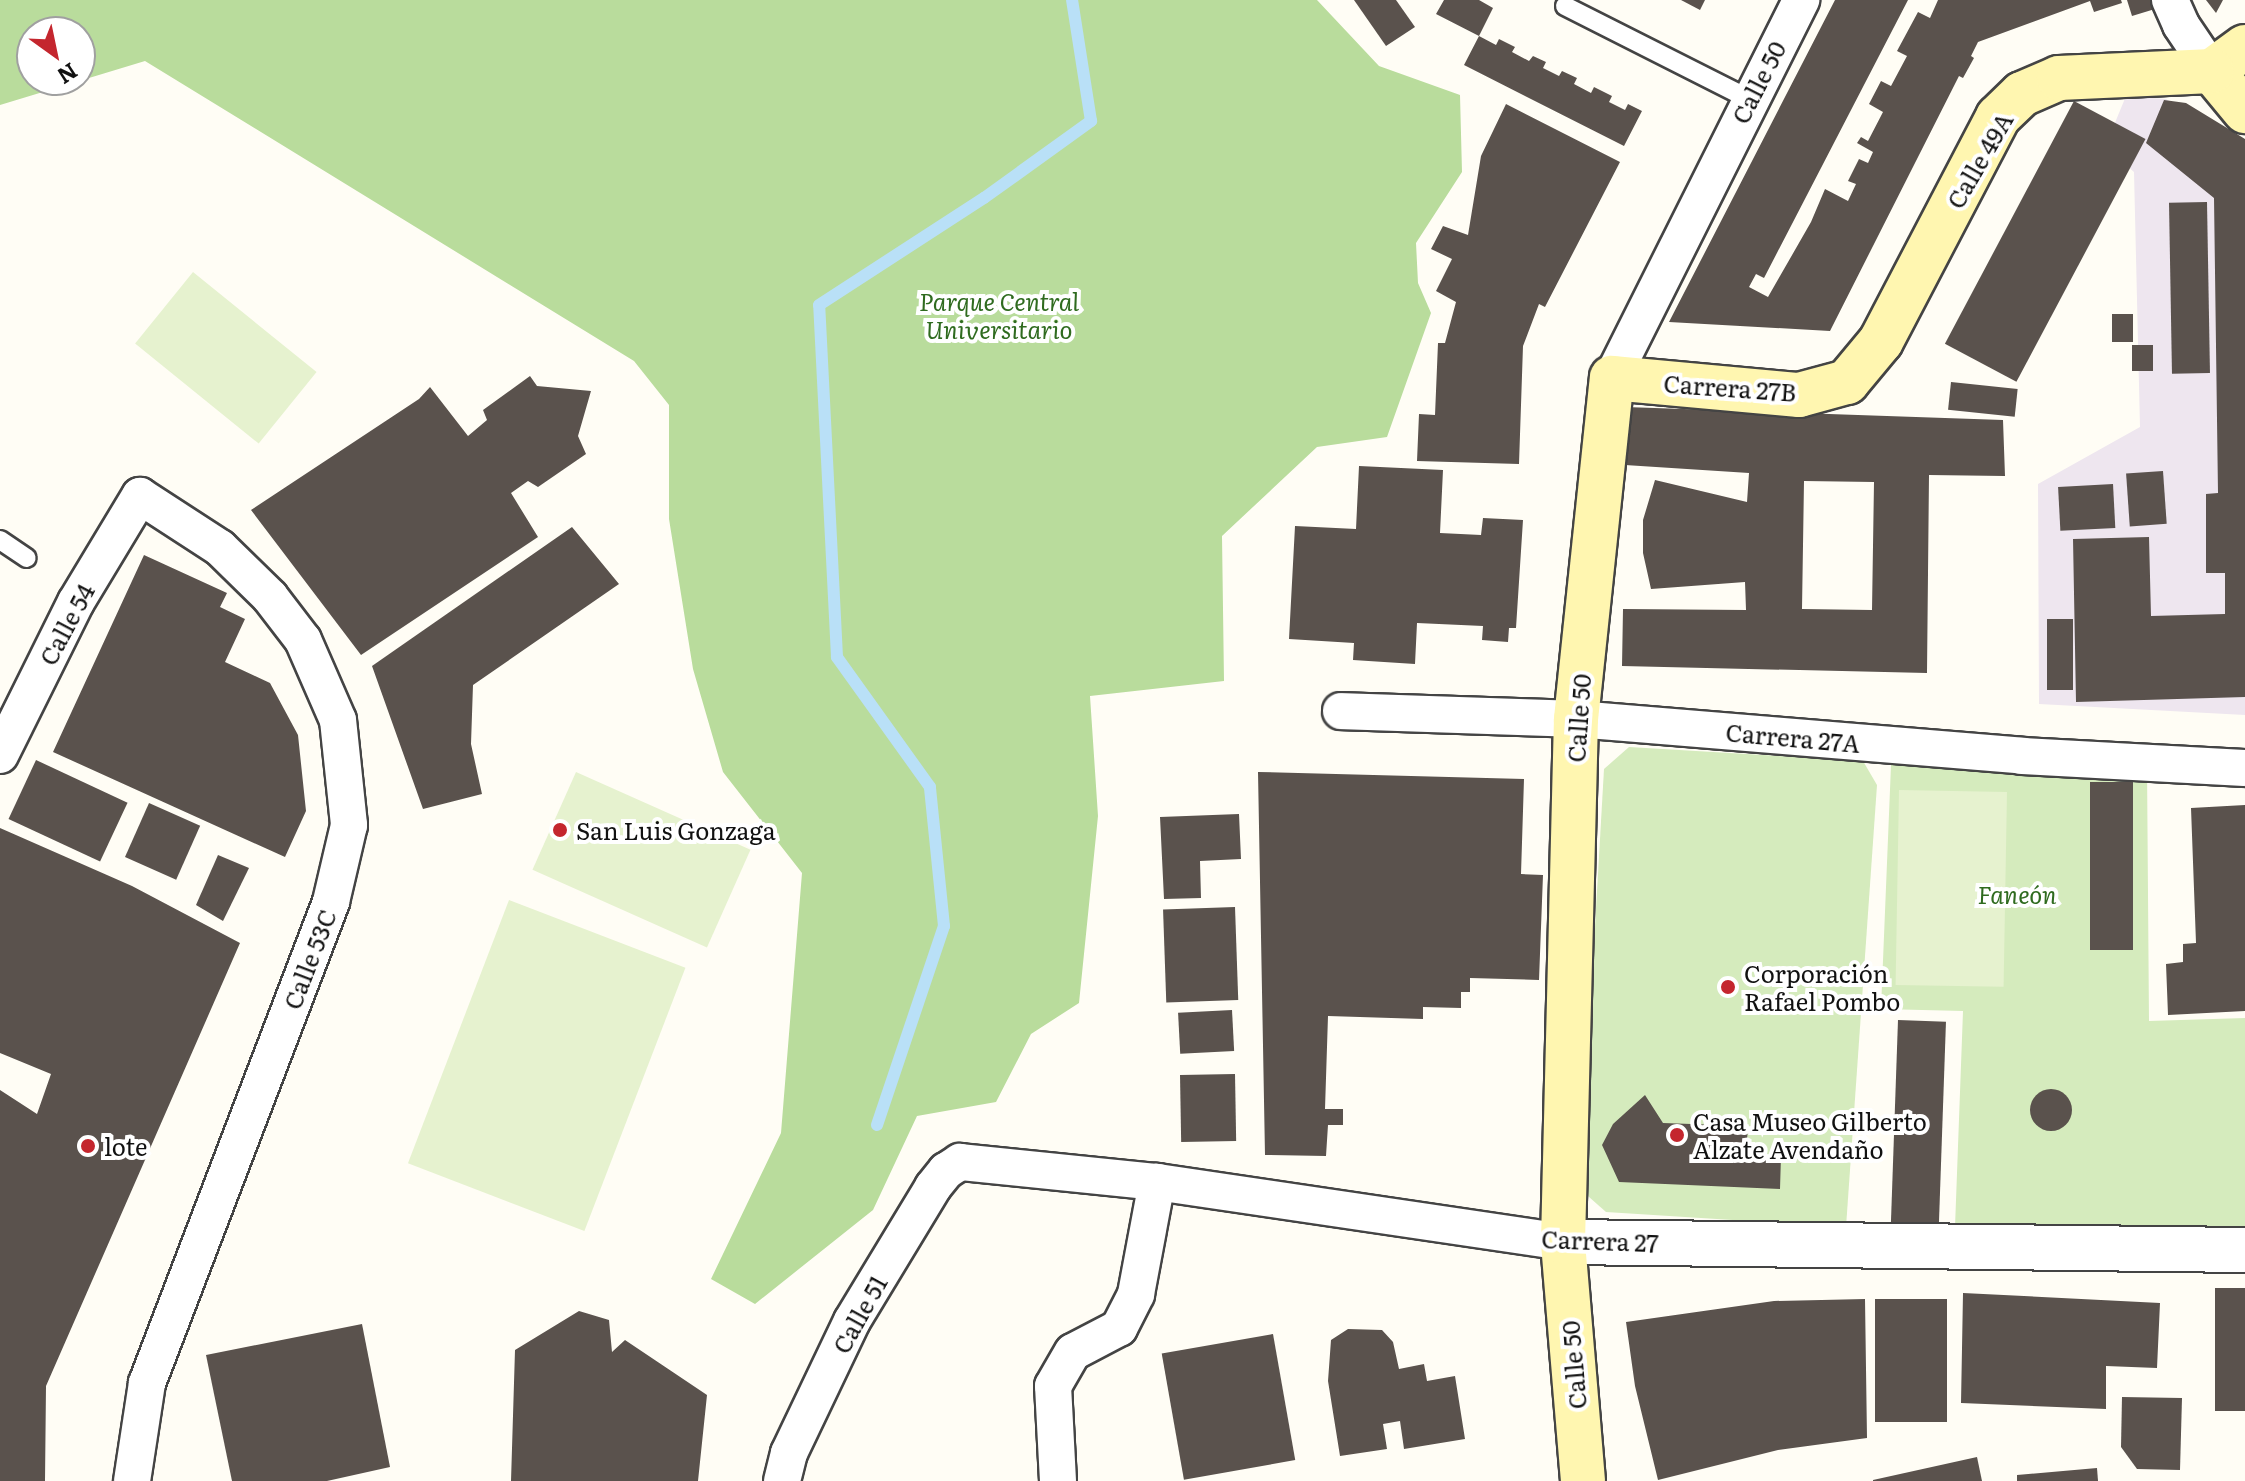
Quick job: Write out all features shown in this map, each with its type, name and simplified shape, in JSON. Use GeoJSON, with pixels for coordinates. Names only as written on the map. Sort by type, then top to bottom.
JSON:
{"type":"FeatureCollection","features":[{"type":"Feature","properties":{"kind":"main road"},"geometry":{"type":"LineString","coordinates":[[2228,59],[2245,111]]}},
{"type":"Feature","properties":{"kind":"main road","name":"Calle 49A"},"geometry":{"type":"LineString","coordinates":[[1847,382],[1881,341],[1998,117],[2022,94],[2059,78],[2228,59]]}},
{"type":"Feature","properties":{"kind":"main road","name":"Carrera 27B"},"geometry":{"type":"LineString","coordinates":[[1612,378],[1799,395],[1847,382]]}},
{"type":"Feature","properties":{"kind":"main road","name":"Calle 50"},"geometry":{"type":"LineString","coordinates":[[1583,1481],[1563,1242],[1576,719],[1612,378]]}},
{"type":"Feature","properties":{"kind":"street","name":"Calle 50"},"geometry":{"type":"LineString","coordinates":[[1612,378],[1801,0]]}},
{"type":"Feature","properties":{"kind":"street"},"geometry":{"type":"LineString","coordinates":[[2170,0],[2181,25],[2228,59]]}},
{"type":"Feature","properties":{"kind":"street","name":"Calle 54"},"geometry":{"type":"LineString","coordinates":[[2,745],[76,602],[140,496]]}},
{"type":"Feature","properties":{"kind":"street","name":"Calle 53C"},"geometry":{"type":"LineString","coordinates":[[132,1481],[147,1383],[331,902],[349,825],[338,720],[303,640],[270,597],[220,548],[140,496]]}},
{"type":"Feature","properties":{"kind":"street","name":"Carrera 27A"},"geometry":{"type":"LineString","coordinates":[[1341,711],[1576,719],[2022,756],[2245,768]]}},
{"type":"Feature","properties":{"kind":"street","name":"Carrera 27"},"geometry":{"type":"LineString","coordinates":[[960,1162],[1157,1182],[1563,1242],[2245,1250]]}},
{"type":"Feature","properties":{"kind":"street","name":"Calle 51"},"geometry":{"type":"LineString","coordinates":[[782,1481],[789,1453],[852,1321],[933,1187],[946,1171],[960,1162]]}},
{"type":"Feature","properties":{"kind":"street"},"geometry":{"type":"LineString","coordinates":[[1058,1481],[1053,1386],[1073,1352],[1119,1328],[1136,1294],[1157,1182]]}},
{"type":"Feature","properties":{"kind":"lane"},"geometry":{"type":"LineString","coordinates":[[1565,6],[1749,99]]}},
{"type":"Feature","properties":{"kind":"lane"},"geometry":{"type":"LineString","coordinates":[[0,540],[27,558]]}},
{"type":"Feature","properties":{"kind":"shaded area"},"geometry":{"type":"Polygon","coordinates":[[[2126,96],[2166,99],[2245,149],[2245,715],[2039,704],[2038,484],[2140,427],[2134,172],[2105,147],[2126,96]]]}},
{"type":"Feature","properties":{"kind":"green space","name":"Parque Central Universitario"},"geometry":{"type":"Polygon","coordinates":[[[0,0],[1317,0],[1379,66],[1460,95],[1462,172],[1416,243],[1418,283],[1431,313],[1387,437],[1317,447],[1222,536],[1224,681],[1090,696],[1098,816],[1079,1003],[1031,1034],[996,1102],[917,1116],[873,1210],[755,1304],[711,1279],[781,1133],[802,873],[723,772],[693,669],[669,519],[669,405],[634,361],[145,61],[96,76],[96,16],[16,16],[16,96],[30,96],[0,105],[0,0]]]}},
{"type":"Feature","properties":{"kind":"green space"},"geometry":{"type":"Polygon","coordinates":[[[193,272],[317,372],[259,444],[135,343],[193,272]]]}},
{"type":"Feature","properties":{"kind":"green space"},"geometry":{"type":"Polygon","coordinates":[[[1629,747],[1863,761],[1877,785],[1846,1227],[1606,1212],[1580,1189],[1604,769],[1629,747]]]}},
{"type":"Feature","properties":{"kind":"green space","name":"Faneón"},"geometry":{"type":"Polygon","coordinates":[[[1891,765],[2147,766],[2149,1021],[2245,1018],[2245,1233],[1955,1227],[1963,1011],[1881,1009],[1891,765]]]}},
{"type":"Feature","properties":{"kind":"green space"},"geometry":{"type":"Polygon","coordinates":[[[576,772],[750,850],[707,947],[532,870],[576,772]]]}},
{"type":"Feature","properties":{"kind":"green space"},"geometry":{"type":"Polygon","coordinates":[[[1899,790],[2007,792],[2004,987],[1896,985],[1899,790]]]}},
{"type":"Feature","properties":{"kind":"green space"},"geometry":{"type":"Polygon","coordinates":[[[509,900],[685,968],[584,1231],[408,1163],[509,900]]]}},
{"type":"Feature","properties":{"kind":"building"},"geometry":{"type":"Polygon","coordinates":[[[1354,0],[1396,0],[1415,27],[1386,46],[1354,0]]]}},
{"type":"Feature","properties":{"kind":"building"},"geometry":{"type":"Polygon","coordinates":[[[1444,0],[1479,0],[1493,8],[1479,36],[1436,14],[1444,0]]]}},
{"type":"Feature","properties":{"kind":"building"},"geometry":{"type":"Polygon","coordinates":[[[1681,0],[1705,0],[1700,10],[1681,0]]]}},
{"type":"Feature","properties":{"kind":"building"},"geometry":{"type":"Polygon","coordinates":[[[1835,0],[1908,0],[1764,278],[1756,274],[1749,287],[1768,297],[1811,222],[1825,189],[1848,201],[1856,184],[1848,181],[1859,159],[1868,163],[1873,152],[1857,143],[1861,137],[1868,141],[1883,112],[1869,104],[1881,81],[1891,86],[1907,56],[1897,51],[1918,12],[1930,18],[1938,0],[2121,0],[2122,3],[2094,12],[2090,1],[1978,42],[1971,56],[1974,58],[1963,78],[1959,76],[1830,331],[1669,322],[1835,0]]]}},
{"type":"Feature","properties":{"kind":"building"},"geometry":{"type":"Polygon","coordinates":[[[2127,0],[2166,0],[2168,5],[2132,16],[2127,0]]]}},
{"type":"Feature","properties":{"kind":"building"},"geometry":{"type":"Polygon","coordinates":[[[2206,0],[2223,0],[2216,13],[2206,0]]]}},
{"type":"Feature","properties":{"kind":"building"},"geometry":{"type":"Polygon","coordinates":[[[1479,36],[1496,45],[1499,39],[1515,47],[1512,52],[1529,61],[1533,56],[1546,62],[1543,68],[1559,76],[1562,71],[1577,78],[1574,84],[1591,93],[1594,87],[1612,96],[1609,102],[1625,110],[1628,104],[1642,111],[1624,146],[1464,65],[1479,36]]]}},
{"type":"Feature","properties":{"kind":"building"},"geometry":{"type":"Polygon","coordinates":[[[2164,100],[2186,103],[2245,139],[2245,697],[2076,702],[2073,539],[2149,537],[2151,616],[2225,614],[2225,573],[2206,573],[2206,494],[2218,493],[2214,198],[2146,143],[2164,100]]]}},
{"type":"Feature","properties":{"kind":"building"},"geometry":{"type":"Polygon","coordinates":[[[2074,101],[2146,139],[2016,382],[1945,344],[2074,101]]]}},
{"type":"Feature","properties":{"kind":"building"},"geometry":{"type":"Polygon","coordinates":[[[1506,104],[1620,162],[1545,307],[1539,304],[1523,346],[1519,464],[1417,461],[1419,414],[1435,415],[1438,343],[1445,343],[1456,302],[1436,291],[1452,259],[1431,249],[1443,226],[1468,235],[1481,156],[1506,104]]]}},
{"type":"Feature","properties":{"kind":"building"},"geometry":{"type":"Polygon","coordinates":[[[2207,202],[2210,373],[2172,374],[2169,203],[2207,202]]]}},
{"type":"Feature","properties":{"kind":"building"},"geometry":{"type":"Polygon","coordinates":[[[2112,314],[2133,314],[2133,342],[2112,342],[2112,314]]]}},
{"type":"Feature","properties":{"kind":"building"},"geometry":{"type":"Polygon","coordinates":[[[2132,345],[2153,345],[2153,371],[2132,371],[2132,345]]]}},
{"type":"Feature","properties":{"kind":"building"},"geometry":{"type":"Polygon","coordinates":[[[530,376],[537,386],[591,391],[578,436],[586,454],[538,487],[528,481],[511,493],[538,537],[361,655],[251,510],[419,399],[430,387],[468,436],[487,420],[483,410],[530,376]]]}},
{"type":"Feature","properties":{"kind":"building"},"geometry":{"type":"Polygon","coordinates":[[[1951,382],[2018,389],[2015,417],[1948,410],[1951,382]]]}},
{"type":"Feature","properties":{"kind":"building"},"geometry":{"type":"Polygon","coordinates":[[[1625,407],[2003,420],[2005,476],[1929,475],[1927,673],[1622,666],[1623,609],[1746,610],[1745,582],[1651,589],[1643,553],[1643,520],[1655,480],[1747,502],[1749,473],[1625,465],[1625,407]],[[1804,481],[1802,609],[1872,610],[1874,482],[1804,481]]]}},
{"type":"Feature","properties":{"kind":"building"},"geometry":{"type":"Polygon","coordinates":[[[1359,466],[1443,470],[1440,533],[1481,535],[1483,518],[1523,520],[1516,628],[1509,628],[1508,642],[1482,640],[1483,626],[1417,623],[1415,664],[1353,660],[1354,643],[1289,639],[1295,526],[1356,529],[1359,466]]]}},
{"type":"Feature","properties":{"kind":"building"},"geometry":{"type":"Polygon","coordinates":[[[2163,471],[2167,524],[2130,526],[2126,474],[2163,471]]]}},
{"type":"Feature","properties":{"kind":"building"},"geometry":{"type":"Polygon","coordinates":[[[2113,484],[2115,528],[2060,531],[2058,487],[2113,484]]]}},
{"type":"Feature","properties":{"kind":"building"},"geometry":{"type":"Polygon","coordinates":[[[572,527],[619,584],[473,685],[471,744],[482,794],[423,809],[372,666],[572,527]]]}},
{"type":"Feature","properties":{"kind":"building"},"geometry":{"type":"Polygon","coordinates":[[[144,555],[227,593],[220,607],[245,619],[225,662],[270,683],[298,735],[306,811],[285,857],[53,752],[144,555]]]}},
{"type":"Feature","properties":{"kind":"building"},"geometry":{"type":"Polygon","coordinates":[[[2047,619],[2073,619],[2073,690],[2047,690],[2047,619]]]}},
{"type":"Feature","properties":{"kind":"building"},"geometry":{"type":"Polygon","coordinates":[[[36,760],[128,803],[100,862],[9,819],[36,760]]]}},
{"type":"Feature","properties":{"kind":"building"},"geometry":{"type":"Polygon","coordinates":[[[1258,772],[1524,779],[1521,874],[1543,875],[1539,980],[1470,978],[1470,992],[1461,992],[1461,1008],[1423,1007],[1423,1019],[1328,1016],[1325,1109],[1343,1109],[1343,1125],[1328,1125],[1326,1156],[1265,1155],[1258,772]]]}},
{"type":"Feature","properties":{"kind":"building"},"geometry":{"type":"Polygon","coordinates":[[[2090,782],[2133,782],[2133,950],[2090,950],[2090,782]]]}},
{"type":"Feature","properties":{"kind":"building"},"geometry":{"type":"Polygon","coordinates":[[[149,803],[200,826],[176,880],[125,857],[149,803]]]}},
{"type":"Feature","properties":{"kind":"building"},"geometry":{"type":"Polygon","coordinates":[[[2245,805],[2245,1011],[2168,1015],[2166,964],[2183,962],[2183,944],[2196,943],[2191,808],[2245,805]]]}},
{"type":"Feature","properties":{"kind":"building"},"geometry":{"type":"Polygon","coordinates":[[[1239,814],[1241,859],[1200,861],[1201,898],[1164,899],[1160,817],[1239,814]]]}},
{"type":"Feature","properties":{"kind":"building"},"geometry":{"type":"Polygon","coordinates":[[[0,828],[132,886],[240,943],[46,1386],[45,1481],[0,1481],[0,1090],[37,1114],[51,1074],[0,1053],[0,828]]]}},
{"type":"Feature","properties":{"kind":"building"},"geometry":{"type":"Polygon","coordinates":[[[218,855],[249,868],[223,921],[196,905],[218,855]]]}},
{"type":"Feature","properties":{"kind":"building"},"geometry":{"type":"Polygon","coordinates":[[[1235,907],[1238,1000],[1166,1002],[1163,910],[1235,907]]]}},
{"type":"Feature","properties":{"kind":"building"},"geometry":{"type":"Polygon","coordinates":[[[1232,1010],[1234,1051],[1180,1054],[1178,1013],[1232,1010]]]}},
{"type":"Feature","properties":{"kind":"building"},"geometry":{"type":"Polygon","coordinates":[[[1898,1020],[1946,1022],[1939,1225],[1891,1223],[1898,1020]]]}},
{"type":"Feature","properties":{"kind":"building"},"geometry":{"type":"Polygon","coordinates":[[[1235,1074],[1236,1141],[1181,1142],[1180,1075],[1235,1074]]]}},
{"type":"Feature","properties":{"kind":"building"},"geometry":{"type":"Polygon","coordinates":[[[2051,1089],[2066,1095],[2072,1110],[2066,1125],[2051,1131],[2036,1125],[2030,1110],[2036,1095],[2051,1089]]]}},
{"type":"Feature","properties":{"kind":"building","name":"Casa Museo Gilberto Alzate Avendaño"},"geometry":{"type":"Polygon","coordinates":[[[1645,1095],[1663,1123],[1748,1126],[1746,1155],[1781,1156],[1780,1189],[1619,1182],[1602,1145],[1613,1124],[1645,1095]]]}},
{"type":"Feature","properties":{"kind":"building"},"geometry":{"type":"Polygon","coordinates":[[[2215,1288],[2245,1288],[2245,1411],[2215,1411],[2215,1288]]]}},
{"type":"Feature","properties":{"kind":"building"},"geometry":{"type":"Polygon","coordinates":[[[1963,1293],[2160,1303],[2157,1368],[2106,1366],[2106,1409],[1961,1403],[1963,1293]]]}},
{"type":"Feature","properties":{"kind":"building"},"geometry":{"type":"Polygon","coordinates":[[[1865,1299],[1867,1438],[1778,1450],[1658,1480],[1635,1386],[1626,1322],[1774,1301],[1865,1299]]]}},
{"type":"Feature","properties":{"kind":"building"},"geometry":{"type":"Polygon","coordinates":[[[1875,1299],[1947,1299],[1947,1422],[1875,1422],[1875,1299]]]}},
{"type":"Feature","properties":{"kind":"building"},"geometry":{"type":"Polygon","coordinates":[[[579,1311],[609,1320],[612,1352],[625,1340],[707,1395],[698,1481],[511,1481],[515,1350],[579,1311]]]}},
{"type":"Feature","properties":{"kind":"building"},"geometry":{"type":"Polygon","coordinates":[[[362,1324],[390,1467],[327,1481],[232,1481],[206,1355],[362,1324]]]}},
{"type":"Feature","properties":{"kind":"building"},"geometry":{"type":"Polygon","coordinates":[[[1348,1329],[1382,1330],[1393,1342],[1399,1369],[1424,1364],[1427,1381],[1455,1376],[1465,1439],[1404,1449],[1400,1421],[1383,1424],[1387,1449],[1340,1456],[1328,1381],[1331,1340],[1348,1329]]]}},
{"type":"Feature","properties":{"kind":"building"},"geometry":{"type":"Polygon","coordinates":[[[1273,1334],[1295,1460],[1184,1480],[1162,1354],[1273,1334]]]}},
{"type":"Feature","properties":{"kind":"building"},"geometry":{"type":"Polygon","coordinates":[[[2122,1397],[2182,1398],[2180,1470],[2137,1469],[2121,1447],[2122,1397]]]}},
{"type":"Feature","properties":{"kind":"building"},"geometry":{"type":"Polygon","coordinates":[[[1977,1457],[1982,1481],[1873,1481],[1873,1480],[1977,1457]]]}},
{"type":"Feature","properties":{"kind":"building"},"geometry":{"type":"Polygon","coordinates":[[[2097,1468],[2098,1481],[2017,1481],[2017,1475],[2097,1468]]]}},
{"type":"Feature","properties":{"kind":"waterway"},"geometry":{"type":"LineString","coordinates":[[877,1125],[944,926],[930,787],[837,657],[819,305],[984,198],[1091,121],[1072,0]]}},
{"type":"Feature","properties":{"kind":"place","name":"San Luis Gonzaga"},"geometry":{"type":"Point","coordinates":[560,830]}},
{"type":"Feature","properties":{"kind":"place","name":"Corporación Rafael Pombo"},"geometry":{"type":"Point","coordinates":[1728,987]}},
{"type":"Feature","properties":{"kind":"place","name":"Casa Museo Gilberto Alzate Avendaño"},"geometry":{"type":"Point","coordinates":[1677,1135]}},
{"type":"Feature","properties":{"kind":"place","name":"lote"},"geometry":{"type":"Point","coordinates":[88,1146]}}]}
